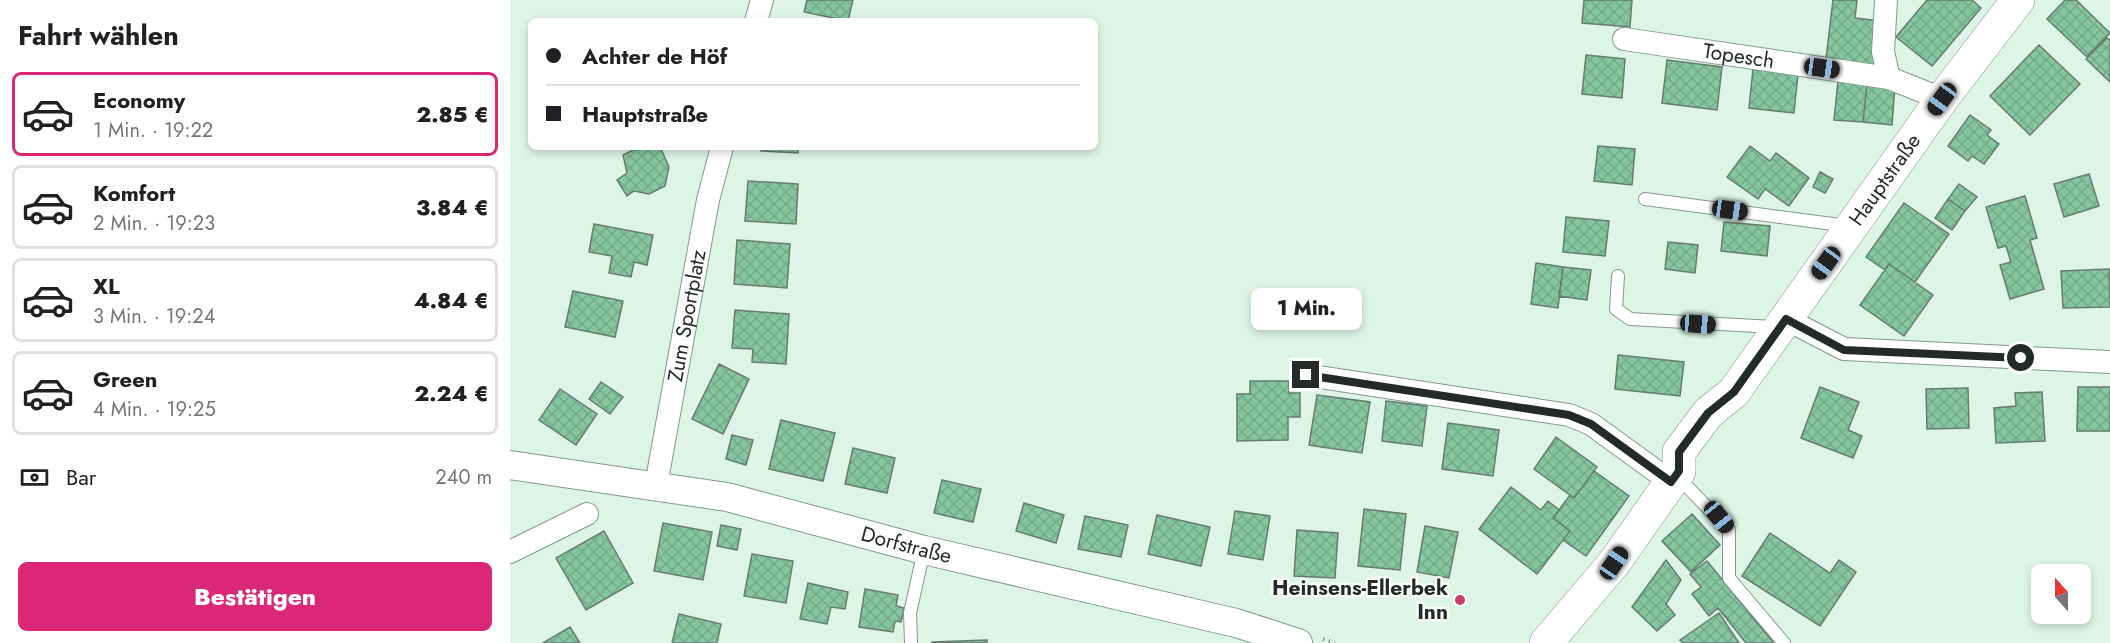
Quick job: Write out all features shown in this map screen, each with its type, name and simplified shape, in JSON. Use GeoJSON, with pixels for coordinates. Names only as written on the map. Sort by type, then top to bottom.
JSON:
{"type":"FeatureCollection","features":[{"type":"Feature","properties":{"kind":"main road","name":"Hauptstraße"},"geometry":{"type":"LineString","coordinates":[[1546,643],[1614,563],[1675,476],[1694,467],[1709,448],[1725,423],[1734,392],[1942,99],[2018,0]]}},
{"type":"Feature","properties":{"kind":"main road","name":"Hauptstraße"},"geometry":{"type":"LineString","coordinates":[[1570,643],[1614,563]]}},
{"type":"Feature","properties":{"kind":"street"},"geometry":{"type":"LineString","coordinates":[[757,18],[762,0]]}},
{"type":"Feature","properties":{"kind":"street"},"geometry":{"type":"LineString","coordinates":[[1886,0],[1883,52],[1888,78]]}},
{"type":"Feature","properties":{"kind":"street","name":"Topesch"},"geometry":{"type":"LineString","coordinates":[[1624,39],[1888,78],[1942,99]]}},
{"type":"Feature","properties":{"kind":"street","name":"Zum Sportplatz"},"geometry":{"type":"LineString","coordinates":[[656,485],[708,200],[721,150]]}},
{"type":"Feature","properties":{"kind":"street"},"geometry":{"type":"LineString","coordinates":[[1784,323],[1844,350],[2110,362]]}},
{"type":"Feature","properties":{"kind":"street"},"geometry":{"type":"LineString","coordinates":[[1306,375],[1569,415],[1591,424],[1675,476]]}},
{"type":"Feature","properties":{"kind":"street","name":"Dorfstraße"},"geometry":{"type":"LineString","coordinates":[[510,465],[727,497],[1238,633],[1298,643]]}},
{"type":"Feature","properties":{"kind":"street"},"geometry":{"type":"LineString","coordinates":[[510,552],[587,514]]}},
{"type":"Feature","properties":{"kind":"lane"},"geometry":{"type":"LineString","coordinates":[[1645,199],[1852,226]]}},
{"type":"Feature","properties":{"kind":"lane"},"geometry":{"type":"LineString","coordinates":[[1618,276],[1616,309],[1630,319],[1784,323]]}},
{"type":"Feature","properties":{"kind":"lane"},"geometry":{"type":"LineString","coordinates":[[1675,476],[1729,530],[1730,578],[1784,643]]}},
{"type":"Feature","properties":{"kind":"lane"},"geometry":{"type":"LineString","coordinates":[[911,643],[910,612],[924,550]]}},
{"type":"Feature","properties":{"kind":"building"},"geometry":{"type":"Polygon","coordinates":[[[807,0],[853,0],[849,18],[833,18],[804,12],[807,0]]]}},
{"type":"Feature","properties":{"kind":"building"},"geometry":{"type":"Polygon","coordinates":[[[1584,0],[1632,0],[1630,27],[1582,23],[1584,0]]]}},
{"type":"Feature","properties":{"kind":"building"},"geometry":{"type":"Polygon","coordinates":[[[1833,0],[1857,0],[1855,18],[1880,21],[1874,65],[1826,59],[1833,0]]]}},
{"type":"Feature","properties":{"kind":"building"},"geometry":{"type":"Polygon","coordinates":[[[1927,0],[1972,0],[1981,8],[1932,66],[1896,37],[1927,0]]]}},
{"type":"Feature","properties":{"kind":"building"},"geometry":{"type":"Polygon","coordinates":[[[2065,0],[2076,0],[2110,33],[2087,57],[2047,19],[2065,0]]]}},
{"type":"Feature","properties":{"kind":"building"},"geometry":{"type":"Polygon","coordinates":[[[2107,38],[2110,40],[2110,82],[2086,59],[2107,38]]]}},
{"type":"Feature","properties":{"kind":"building"},"geometry":{"type":"Polygon","coordinates":[[[2039,45],[2080,84],[2030,135],[1990,96],[2039,45]]]}},
{"type":"Feature","properties":{"kind":"building"},"geometry":{"type":"Polygon","coordinates":[[[1586,55],[1625,59],[1622,98],[1582,94],[1586,55]]]}},
{"type":"Feature","properties":{"kind":"building"},"geometry":{"type":"Polygon","coordinates":[[[1667,60],[1722,67],[1717,110],[1662,103],[1667,60]]]}},
{"type":"Feature","properties":{"kind":"building"},"geometry":{"type":"Polygon","coordinates":[[[1753,69],[1798,73],[1794,113],[1749,108],[1753,69]]]}},
{"type":"Feature","properties":{"kind":"building"},"geometry":{"type":"Polygon","coordinates":[[[1838,81],[1867,84],[1863,122],[1834,120],[1838,81]]]}},
{"type":"Feature","properties":{"kind":"building"},"geometry":{"type":"Polygon","coordinates":[[[1867,84],[1895,86],[1892,125],[1863,122],[1867,84]]]}},
{"type":"Feature","properties":{"kind":"building"},"geometry":{"type":"Polygon","coordinates":[[[1970,115],[1991,130],[1987,135],[1999,144],[1984,164],[1972,156],[1968,161],[1948,146],[1970,115]]]}},
{"type":"Feature","properties":{"kind":"building"},"geometry":{"type":"Polygon","coordinates":[[[1598,146],[1635,149],[1632,185],[1594,181],[1598,146]]]}},
{"type":"Feature","properties":{"kind":"building"},"geometry":{"type":"Polygon","coordinates":[[[1750,146],[1770,161],[1776,153],[1809,178],[1789,206],[1765,189],[1758,199],[1727,177],[1750,146]]]}},
{"type":"Feature","properties":{"kind":"building"},"geometry":{"type":"Polygon","coordinates":[[[633,150],[661,150],[669,167],[665,186],[649,194],[634,191],[627,196],[617,180],[627,173],[623,155],[633,150]]]}},
{"type":"Feature","properties":{"kind":"building"},"geometry":{"type":"Polygon","coordinates":[[[798,150],[798,153],[761,151],[798,150]]]}},
{"type":"Feature","properties":{"kind":"building"},"geometry":{"type":"Polygon","coordinates":[[[1820,172],[1833,179],[1825,193],[1813,187],[1820,172]]]}},
{"type":"Feature","properties":{"kind":"building"},"geometry":{"type":"Polygon","coordinates":[[[2089,174],[2099,206],[2064,217],[2054,184],[2089,174]]]}},
{"type":"Feature","properties":{"kind":"building"},"geometry":{"type":"Polygon","coordinates":[[[748,181],[798,184],[796,224],[745,221],[748,181]]]}},
{"type":"Feature","properties":{"kind":"building"},"geometry":{"type":"Polygon","coordinates":[[[1959,184],[1977,197],[1965,211],[1948,199],[1959,184]]]}},
{"type":"Feature","properties":{"kind":"building"},"geometry":{"type":"Polygon","coordinates":[[[2025,196],[2037,238],[2030,240],[2044,289],[2010,299],[2000,265],[2011,262],[2006,246],[1998,248],[1986,207],[2025,196]]]}},
{"type":"Feature","properties":{"kind":"building"},"geometry":{"type":"Polygon","coordinates":[[[1948,199],[1965,211],[1952,230],[1935,218],[1948,199]]]}},
{"type":"Feature","properties":{"kind":"building"},"geometry":{"type":"Polygon","coordinates":[[[1904,203],[1949,234],[1915,282],[1889,264],[1885,270],[1866,257],[1904,203]]]}},
{"type":"Feature","properties":{"kind":"building"},"geometry":{"type":"Polygon","coordinates":[[[1566,217],[1609,221],[1605,256],[1563,252],[1566,217]]]}},
{"type":"Feature","properties":{"kind":"building"},"geometry":{"type":"Polygon","coordinates":[[[1724,222],[1770,226],[1767,256],[1721,251],[1724,222]]]}},
{"type":"Feature","properties":{"kind":"building"},"geometry":{"type":"Polygon","coordinates":[[[594,224],[653,235],[647,265],[634,262],[631,277],[609,273],[612,256],[589,252],[594,224]]]}},
{"type":"Feature","properties":{"kind":"building"},"geometry":{"type":"Polygon","coordinates":[[[737,240],[790,244],[787,288],[734,284],[737,240]]]}},
{"type":"Feature","properties":{"kind":"building"},"geometry":{"type":"Polygon","coordinates":[[[1668,242],[1698,245],[1695,273],[1665,269],[1668,242]]]}},
{"type":"Feature","properties":{"kind":"building"},"geometry":{"type":"Polygon","coordinates":[[[1536,263],[1563,267],[1558,308],[1531,304],[1536,263]]]}},
{"type":"Feature","properties":{"kind":"building"},"geometry":{"type":"Polygon","coordinates":[[[1889,264],[1933,295],[1904,336],[1860,305],[1889,264]]]}},
{"type":"Feature","properties":{"kind":"building"},"geometry":{"type":"Polygon","coordinates":[[[1563,267],[1591,270],[1587,300],[1559,296],[1563,267]]]}},
{"type":"Feature","properties":{"kind":"building"},"geometry":{"type":"Polygon","coordinates":[[[2109,269],[2110,307],[2063,308],[2061,271],[2109,269]]]}},
{"type":"Feature","properties":{"kind":"building"},"geometry":{"type":"Polygon","coordinates":[[[573,291],[623,301],[615,337],[565,327],[573,291]]]}},
{"type":"Feature","properties":{"kind":"building"},"geometry":{"type":"Polygon","coordinates":[[[735,310],[789,314],[786,364],[752,362],[753,349],[732,348],[735,310]]]}},
{"type":"Feature","properties":{"kind":"building"},"geometry":{"type":"Polygon","coordinates":[[[1618,355],[1684,362],[1680,396],[1615,389],[1618,355]]]}},
{"type":"Feature","properties":{"kind":"building"},"geometry":{"type":"Polygon","coordinates":[[[719,364],[749,379],[723,434],[692,419],[719,364]]]}},
{"type":"Feature","properties":{"kind":"building"},"geometry":{"type":"Polygon","coordinates":[[[1250,381],[1289,381],[1289,393],[1300,393],[1300,417],[1288,417],[1288,440],[1237,441],[1237,394],[1250,394],[1250,381]]]}},
{"type":"Feature","properties":{"kind":"building"},"geometry":{"type":"Polygon","coordinates":[[[601,382],[623,397],[610,414],[589,399],[601,382]]]}},
{"type":"Feature","properties":{"kind":"building"},"geometry":{"type":"Polygon","coordinates":[[[1820,387],[1859,402],[1848,430],[1862,436],[1853,458],[1801,438],[1820,387]]]}},
{"type":"Feature","properties":{"kind":"building"},"geometry":{"type":"Polygon","coordinates":[[[2078,387],[2110,387],[2110,431],[2077,431],[2078,387]]]}},
{"type":"Feature","properties":{"kind":"building"},"geometry":{"type":"Polygon","coordinates":[[[1968,388],[1969,428],[1927,429],[1926,389],[1968,388]]]}},
{"type":"Feature","properties":{"kind":"building"},"geometry":{"type":"Polygon","coordinates":[[[560,389],[597,414],[576,445],[539,420],[560,389]]]}},
{"type":"Feature","properties":{"kind":"building"},"geometry":{"type":"Polygon","coordinates":[[[2042,392],[2045,441],[1996,443],[1994,408],[2016,406],[2015,393],[2042,392]]]}},
{"type":"Feature","properties":{"kind":"building"},"geometry":{"type":"Polygon","coordinates":[[[1317,395],[1370,402],[1362,453],[1309,445],[1317,395]]]}},
{"type":"Feature","properties":{"kind":"building"},"geometry":{"type":"Polygon","coordinates":[[[1386,401],[1427,406],[1422,446],[1382,441],[1386,401]]]}},
{"type":"Feature","properties":{"kind":"building"},"geometry":{"type":"Polygon","coordinates":[[[781,420],[835,433],[823,481],[769,469],[781,420]]]}},
{"type":"Feature","properties":{"kind":"building"},"geometry":{"type":"Polygon","coordinates":[[[1448,423],[1499,430],[1493,476],[1442,469],[1448,423]]]}},
{"type":"Feature","properties":{"kind":"building"},"geometry":{"type":"Polygon","coordinates":[[[732,435],[753,440],[746,465],[726,459],[732,435]]]}},
{"type":"Feature","properties":{"kind":"building"},"geometry":{"type":"Polygon","coordinates":[[[1556,437],[1597,467],[1574,498],[1534,469],[1556,437]]]}},
{"type":"Feature","properties":{"kind":"building"},"geometry":{"type":"Polygon","coordinates":[[[853,448],[895,458],[887,493],[845,484],[853,448]]]}},
{"type":"Feature","properties":{"kind":"building"},"geometry":{"type":"Polygon","coordinates":[[[1594,471],[1629,496],[1586,556],[1563,540],[1570,531],[1553,518],[1570,495],[1574,498],[1594,471]]]}},
{"type":"Feature","properties":{"kind":"building"},"geometry":{"type":"Polygon","coordinates":[[[942,480],[981,489],[973,522],[934,513],[942,480]]]}},
{"type":"Feature","properties":{"kind":"building"},"geometry":{"type":"Polygon","coordinates":[[[1511,487],[1541,510],[1548,501],[1559,510],[1553,518],[1570,531],[1537,574],[1479,529],[1511,487]]]}},
{"type":"Feature","properties":{"kind":"building"},"geometry":{"type":"Polygon","coordinates":[[[1024,503],[1064,515],[1056,543],[1016,531],[1024,503]]]}},
{"type":"Feature","properties":{"kind":"building"},"geometry":{"type":"Polygon","coordinates":[[[1364,509],[1406,514],[1400,570],[1358,566],[1364,509]]]}},
{"type":"Feature","properties":{"kind":"building"},"geometry":{"type":"Polygon","coordinates":[[[1235,511],[1270,516],[1263,560],[1228,554],[1235,511]]]}},
{"type":"Feature","properties":{"kind":"building"},"geometry":{"type":"Polygon","coordinates":[[[1692,514],[1720,545],[1691,572],[1662,541],[1692,514]]]}},
{"type":"Feature","properties":{"kind":"building"},"geometry":{"type":"Polygon","coordinates":[[[1157,515],[1210,527],[1201,566],[1148,554],[1157,515]]]}},
{"type":"Feature","properties":{"kind":"building"},"geometry":{"type":"Polygon","coordinates":[[[1085,516],[1128,525],[1121,557],[1078,549],[1085,516]]]}},
{"type":"Feature","properties":{"kind":"building"},"geometry":{"type":"Polygon","coordinates":[[[663,523],[712,532],[703,580],[654,571],[663,523]]]}},
{"type":"Feature","properties":{"kind":"building"},"geometry":{"type":"Polygon","coordinates":[[[721,525],[741,529],[737,550],[717,546],[721,525]]]}},
{"type":"Feature","properties":{"kind":"building"},"geometry":{"type":"Polygon","coordinates":[[[1425,526],[1458,532],[1449,578],[1417,572],[1425,526]]]}},
{"type":"Feature","properties":{"kind":"building"},"geometry":{"type":"Polygon","coordinates":[[[1297,530],[1338,533],[1335,578],[1294,576],[1297,530]]]}},
{"type":"Feature","properties":{"kind":"building"},"geometry":{"type":"Polygon","coordinates":[[[604,531],[633,583],[586,610],[556,558],[604,531]]]}},
{"type":"Feature","properties":{"kind":"building"},"geometry":{"type":"Polygon","coordinates":[[[1770,533],[1830,573],[1839,560],[1856,572],[1820,626],[1742,576],[1770,533]]]}},
{"type":"Feature","properties":{"kind":"building"},"geometry":{"type":"Polygon","coordinates":[[[752,554],[793,561],[786,603],[744,596],[752,554]]]}},
{"type":"Feature","properties":{"kind":"building"},"geometry":{"type":"Polygon","coordinates":[[[1666,560],[1681,580],[1666,604],[1675,615],[1657,631],[1632,607],[1666,560]]]}},
{"type":"Feature","properties":{"kind":"building"},"geometry":{"type":"Polygon","coordinates":[[[1707,561],[1772,643],[1746,643],[1718,608],[1709,616],[1692,594],[1701,587],[1690,574],[1707,561]]]}},
{"type":"Feature","properties":{"kind":"building"},"geometry":{"type":"Polygon","coordinates":[[[808,583],[848,592],[845,609],[831,607],[827,624],[800,619],[808,583]]]}},
{"type":"Feature","properties":{"kind":"building"},"geometry":{"type":"Polygon","coordinates":[[[865,589],[898,595],[896,606],[904,608],[901,622],[895,621],[893,632],[859,627],[865,589]]]}},
{"type":"Feature","properties":{"kind":"building"},"geometry":{"type":"Polygon","coordinates":[[[1719,613],[1739,643],[1683,643],[1680,640],[1719,613]]]}},
{"type":"Feature","properties":{"kind":"building"},"geometry":{"type":"Polygon","coordinates":[[[679,614],[721,624],[717,643],[672,643],[679,614]]]}},
{"type":"Feature","properties":{"kind":"building"},"geometry":{"type":"Polygon","coordinates":[[[570,627],[580,643],[543,643],[570,627]]]}},
{"type":"Feature","properties":{"kind":"building"},"geometry":{"type":"Polygon","coordinates":[[[987,640],[987,643],[932,643],[932,642],[987,640]]]}},
{"type":"Feature","properties":{"kind":"place","name":"Heinsens-Ellerbek Inn"},"geometry":{"type":"Point","coordinates":[1460,600]}},
{"type":"Feature","properties":{"kind":"route"},"geometry":{"type":"LineString","coordinates":[[1306,375],[1569,415],[1591,424],[1671,482],[1679,471],[1679,452],[1708,413],[1734,392],[1786,319],[1844,350],[2021,358]]}}]}
